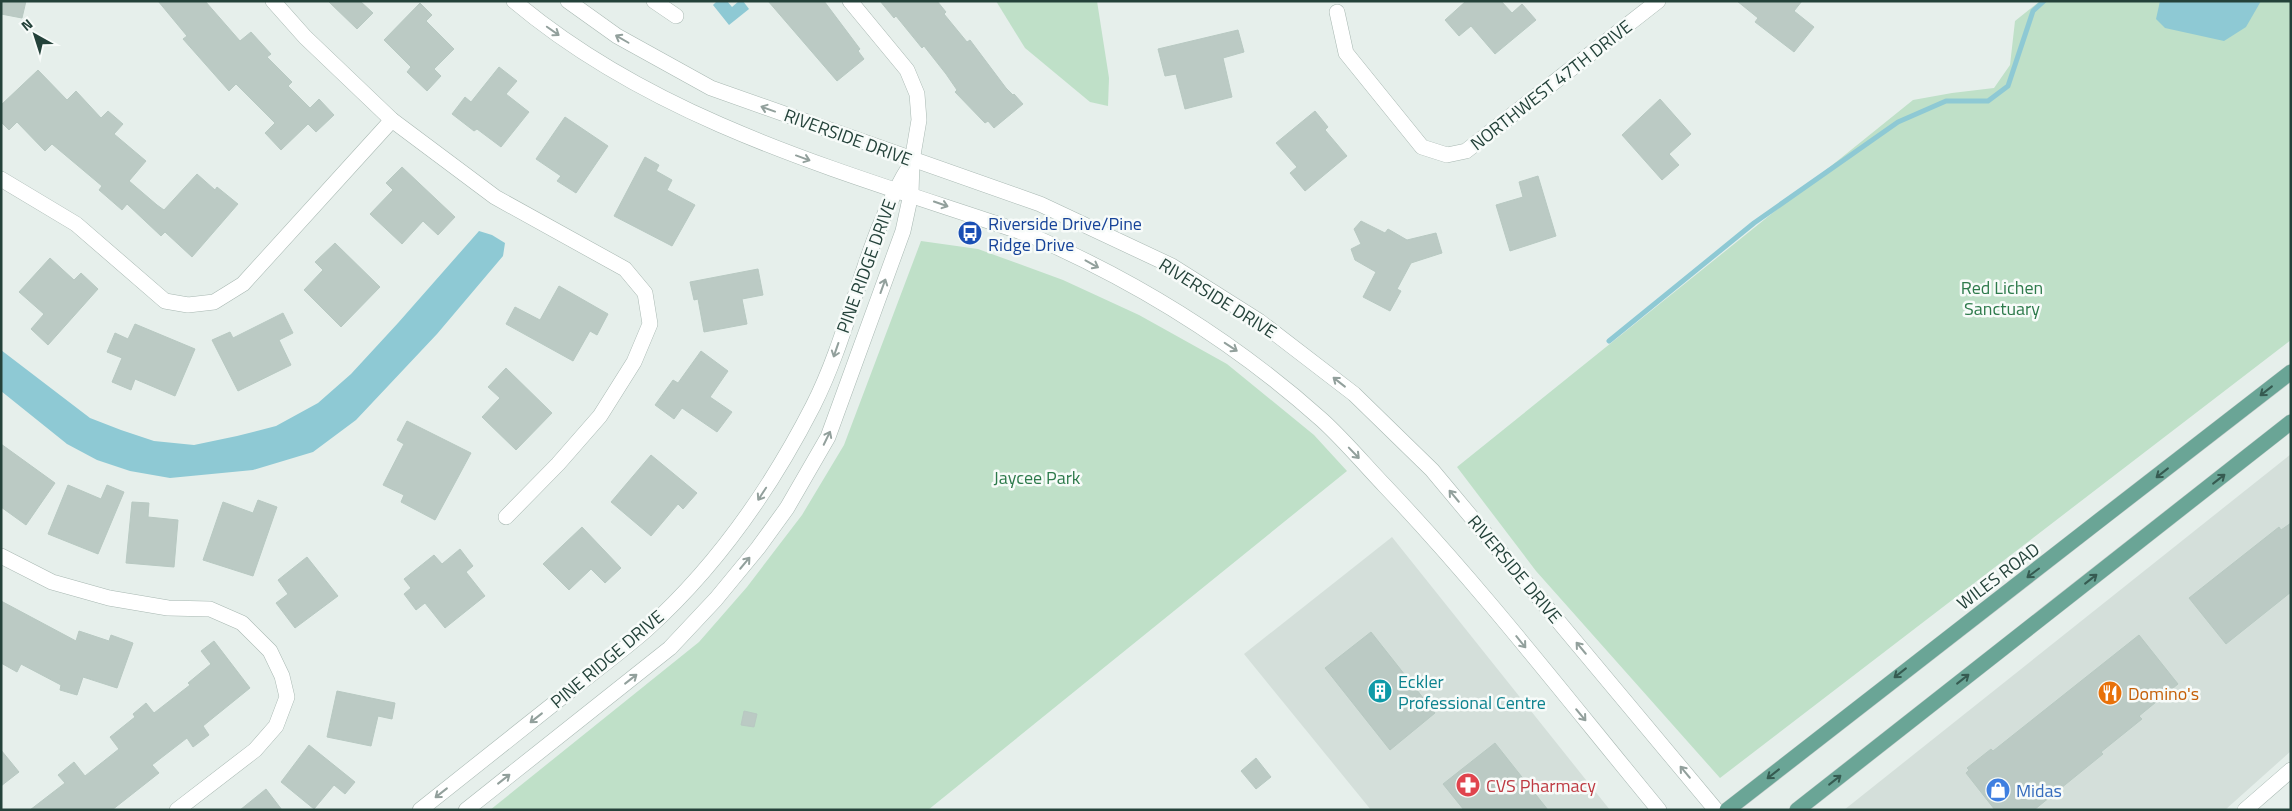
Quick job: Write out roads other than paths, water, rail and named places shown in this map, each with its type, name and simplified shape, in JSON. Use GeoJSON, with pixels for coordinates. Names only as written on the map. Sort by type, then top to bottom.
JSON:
{"type":"FeatureCollection","features":[{"type":"Feature","properties":{"kind":"main road","name":"WILES ROAD"},"geometry":{"type":"LineString","coordinates":[[1727,810],[1939,643],[2061,552],[2291,372]]}},
{"type":"Feature","properties":{"kind":"main road"},"geometry":{"type":"LineString","coordinates":[[1797,810],[2291,422]]}},
{"type":"Feature","properties":{"kind":"street"},"geometry":{"type":"LineString","coordinates":[[273,1],[305,37],[392,120],[495,197],[625,269],[645,293],[650,324],[634,362],[600,416],[558,464],[506,517]]}},
{"type":"Feature","properties":{"kind":"street","name":"RIVERSIDE DRIVE"},"geometry":{"type":"LineString","coordinates":[[514,1],[553,32],[624,77],[686,111],[746,136],[1030,235],[1072,253],[1149,295],[1237,350],[1322,421],[1424,526],[1659,810]]}},
{"type":"Feature","properties":{"kind":"street","name":"RIVERSIDE DRIVE"},"geometry":{"type":"LineString","coordinates":[[568,1],[617,36],[711,88],[912,161],[1040,204],[1172,266],[1259,321],[1354,394],[1432,470],[1716,810]]}},
{"type":"Feature","properties":{"kind":"street"},"geometry":{"type":"LineString","coordinates":[[654,1],[676,16]]}},
{"type":"Feature","properties":{"kind":"street"},"geometry":{"type":"LineString","coordinates":[[850,1],[907,70],[917,94],[919,120],[912,161]]}},
{"type":"Feature","properties":{"kind":"street","name":"NORTHWEST 47TH DRIVE"},"geometry":{"type":"LineString","coordinates":[[1337,12],[1346,53],[1422,147],[1446,156],[1466,151],[1658,1]]}},
{"type":"Feature","properties":{"kind":"street"},"geometry":{"type":"LineString","coordinates":[[1,179],[76,224],[165,301],[188,305],[214,302],[243,284],[392,120]]}},
{"type":"Feature","properties":{"kind":"street","name":"PINE RIDGE DRIVE"},"geometry":{"type":"LineString","coordinates":[[420,810],[647,630],[709,565],[758,500],[793,445],[815,403],[831,365],[877,228],[894,189],[912,161]]}},
{"type":"Feature","properties":{"kind":"street","name":"PINE RIDGE DRIVE"},"geometry":{"type":"LineString","coordinates":[[466,810],[670,648],[716,599],[768,535],[787,508],[828,437],[902,231],[910,194],[912,161]]}},
{"type":"Feature","properties":{"kind":"street"},"geometry":{"type":"LineString","coordinates":[[1,556],[52,582],[109,598],[168,608],[210,609],[242,623],[270,651],[282,676],[287,697],[276,726],[255,750],[177,810]]}},
{"type":"Feature","properties":{"kind":"street"},"geometry":{"type":"LineString","coordinates":[[2245,810],[2291,770]]}},
{"type":"Feature","properties":{"kind":"water"},"geometry":{"type":"Polygon","coordinates":[[[717,1],[727,1],[732,7],[739,1],[743,1],[749,9],[729,25],[713,5],[717,1]]]}},
{"type":"Feature","properties":{"kind":"water"},"geometry":{"type":"Polygon","coordinates":[[[2160,1],[2261,1],[2246,27],[2224,41],[2165,28],[2156,19],[2160,1]]]}},
{"type":"Feature","properties":{"kind":"water"},"geometry":{"type":"Polygon","coordinates":[[[479,231],[492,235],[505,243],[503,256],[437,334],[356,420],[313,452],[253,470],[170,478],[130,471],[97,460],[67,444],[1,391],[1,350],[90,418],[154,441],[194,445],[276,426],[318,403],[351,374],[479,231]]]}},
{"type":"Feature","properties":{"kind":"waterway"},"geometry":{"type":"LineString","coordinates":[[1609,341],[1754,223],[1898,122],[1946,101],[1988,101],[2008,86],[2033,11],[2044,1]]}},
{"type":"Feature","properties":{"kind":"place","name":"Riverside Drive/Pine Ridge Drive"},"geometry":{"type":"Point","coordinates":[970,233]}},
{"type":"Feature","properties":{"kind":"place","name":"Eckler Professional Centre"},"geometry":{"type":"Point","coordinates":[1380,691]}},
{"type":"Feature","properties":{"kind":"place","name":"Domino's"},"geometry":{"type":"Point","coordinates":[2110,693]}},
{"type":"Feature","properties":{"kind":"place","name":"CVS Pharmacy"},"geometry":{"type":"Point","coordinates":[1468,785]}},
{"type":"Feature","properties":{"kind":"place","name":"Midas"},"geometry":{"type":"Point","coordinates":[1998,790]}},
{"type":"Feature","properties":{"kind":"park label","name":"Red Lichen Sanctuary"},"geometry":{"type":"Point","coordinates":[2002,297]}},
{"type":"Feature","properties":{"kind":"park label","name":"Jaycee Park"},"geometry":{"type":"Point","coordinates":[1037,477]}}]}
